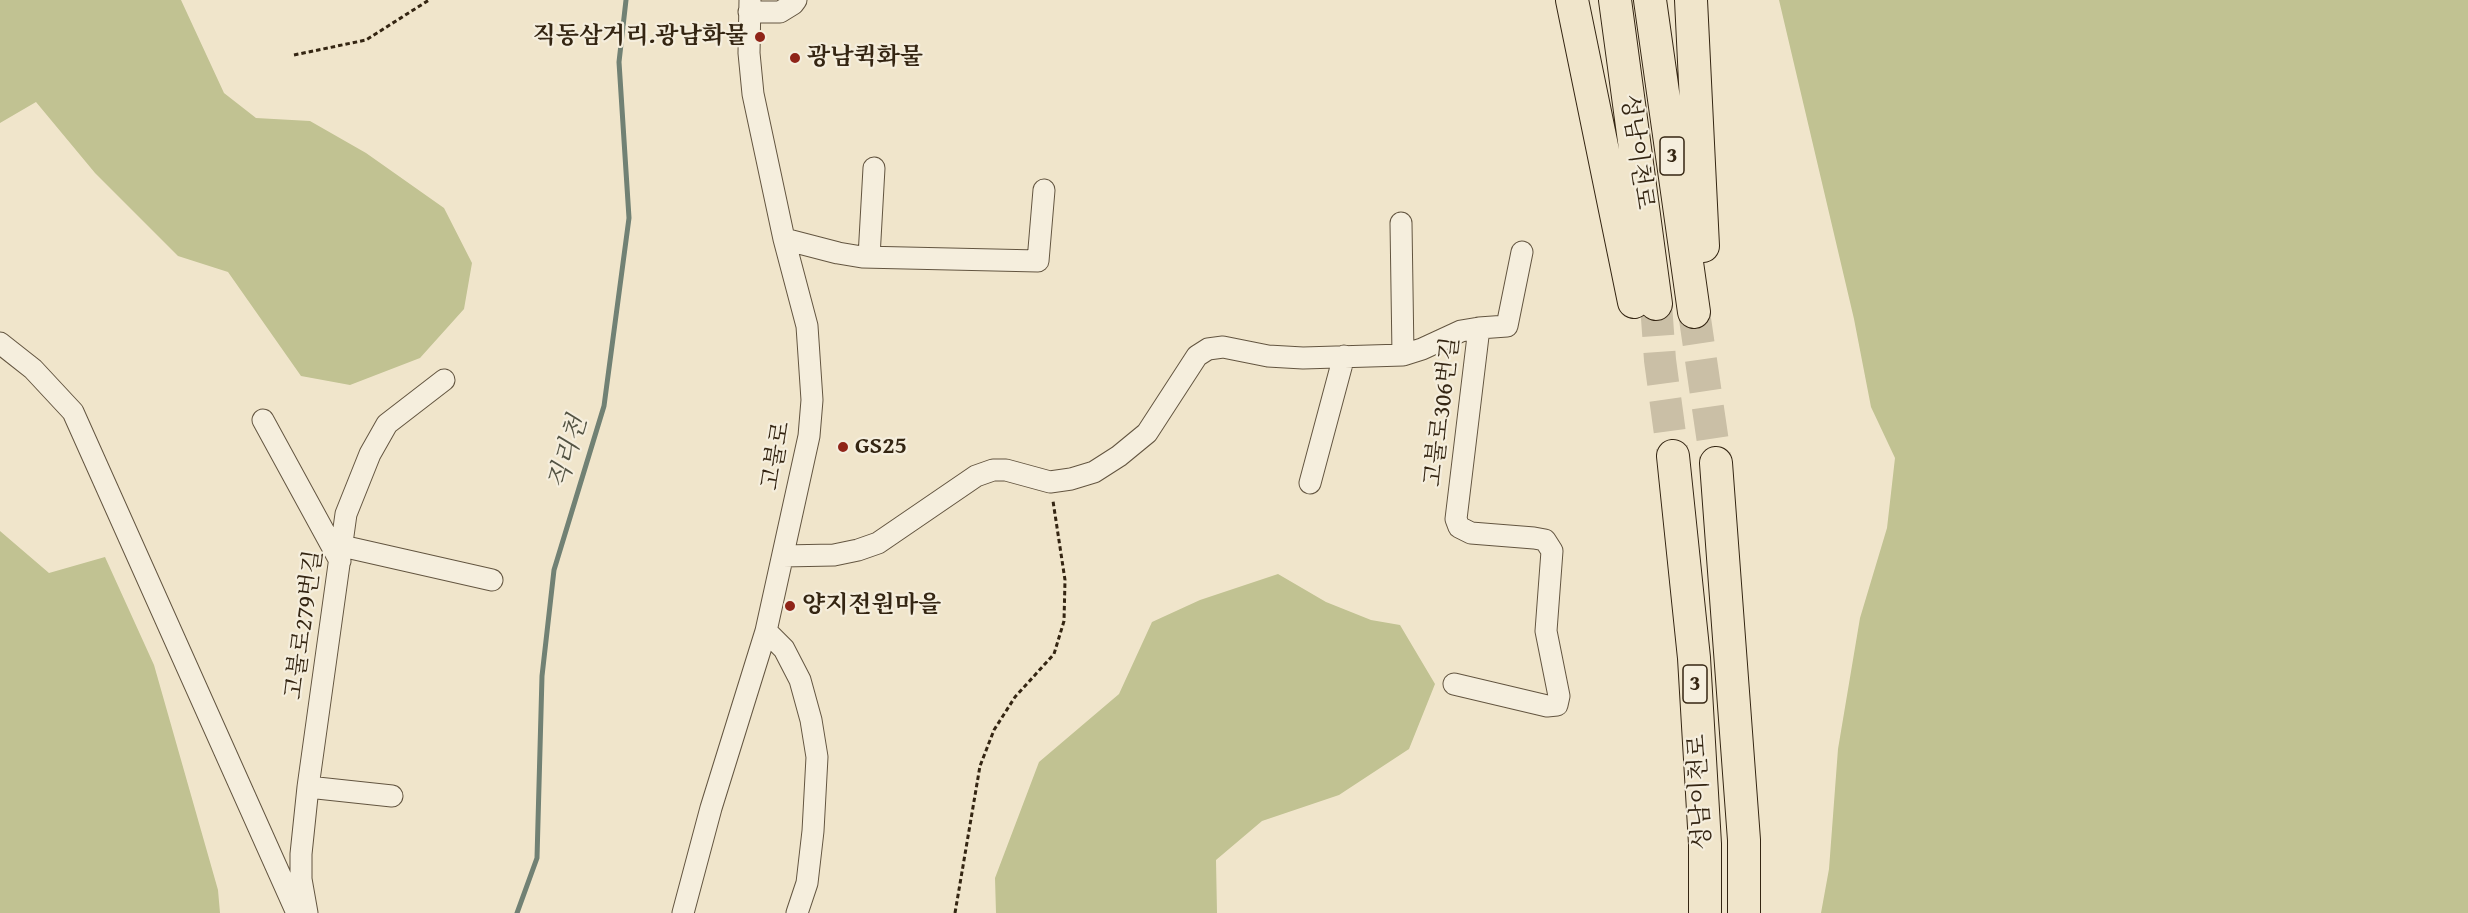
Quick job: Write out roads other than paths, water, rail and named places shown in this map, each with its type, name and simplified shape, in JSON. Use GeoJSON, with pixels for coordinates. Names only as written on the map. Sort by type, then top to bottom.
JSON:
{"type":"FeatureCollection","features":[{"type":"Feature","properties":{"kind":"highway","name":"성남이천로"},"geometry":{"type":"LineString","coordinates":[[1572,0],[1645,303],[1615,0]]}},
{"type":"Feature","properties":{"kind":"highway","name":"성남이천로"},"geometry":{"type":"LineString","coordinates":[[1650,0],[1700,313],[1690,0]]}},
{"type":"Feature","properties":{"kind":"highway","name":"성남이천로"},"geometry":{"type":"LineString","coordinates":[[1673,456],[1694,658],[1705,844],[1705,913]]}},
{"type":"Feature","properties":{"kind":"highway","name":"성남이천로"},"geometry":{"type":"LineString","coordinates":[[1716,462],[1744,840],[1744,913]]}},
{"type":"Feature","properties":{"kind":"street"},"geometry":{"type":"LineString","coordinates":[[750,6],[780,12],[796,0]]}},
{"type":"Feature","properties":{"kind":"street","name":"고불로"},"geometry":{"type":"LineString","coordinates":[[683,913],[708,818],[766,631],[809,436],[812,400],[807,326],[784,239],[753,94],[750,6]]}},
{"type":"Feature","properties":{"kind":"street"},"geometry":{"type":"LineString","coordinates":[[869,257],[874,168]]}},
{"type":"Feature","properties":{"kind":"street"},"geometry":{"type":"LineString","coordinates":[[784,239],[838,254],[869,257],[1038,261],[1044,190]]}},
{"type":"Feature","properties":{"kind":"street"},"geometry":{"type":"LineString","coordinates":[[1401,224],[1403,355]]}},
{"type":"Feature","properties":{"kind":"street"},"geometry":{"type":"LineString","coordinates":[[1479,328],[1507,326],[1522,252]]}},
{"type":"Feature","properties":{"kind":"street","name":"고불로306번길"},"geometry":{"type":"LineString","coordinates":[[783,556],[834,555],[878,543],[976,476],[993,470],[1006,470],[1050,482],[1094,472],[1119,456],[1147,433],[1197,356],[1208,349],[1223,347],[1268,356],[1303,358],[1403,355],[1461,331],[1479,328],[1456,519],[1459,527],[1471,533],[1545,540],[1552,551],[1546,631],[1559,696],[1557,705],[1547,706],[1454,684]]}},
{"type":"Feature","properties":{"kind":"street"},"geometry":{"type":"LineString","coordinates":[[0,343],[33,369],[73,412],[297,913]]}},
{"type":"Feature","properties":{"kind":"street"},"geometry":{"type":"LineString","coordinates":[[1310,483],[1344,356]]}},
{"type":"Feature","properties":{"kind":"street","name":"고불로279번길"},"geometry":{"type":"LineString","coordinates":[[307,913],[301,879],[308,787],[346,514],[370,454],[387,424],[444,380]]}},
{"type":"Feature","properties":{"kind":"street"},"geometry":{"type":"LineString","coordinates":[[263,420],[341,553],[492,580]]}},
{"type":"Feature","properties":{"kind":"street"},"geometry":{"type":"LineString","coordinates":[[766,631],[784,649],[800,680],[811,720],[817,757],[808,873],[797,913]]}},
{"type":"Feature","properties":{"kind":"street"},"geometry":{"type":"LineString","coordinates":[[308,787],[392,796]]}},
{"type":"Feature","properties":{"kind":"waterway","name":"직리천"},"geometry":{"type":"LineString","coordinates":[[517,913],[537,858],[542,676],[554,570],[604,406],[629,218],[619,62],[626,0]]}},
{"type":"Feature","properties":{"kind":"tunnel"},"geometry":{"type":"LineString","coordinates":[[1656,304],[1660,360],[1673,456]]}},
{"type":"Feature","properties":{"kind":"tunnel"},"geometry":{"type":"LineString","coordinates":[[1694,312],[1716,463]]}},
{"type":"Feature","properties":{"kind":"place","name":"직동삼거리.광남화물"},"geometry":{"type":"Point","coordinates":[760,37]}},
{"type":"Feature","properties":{"kind":"place","name":"광남퀵화물"},"geometry":{"type":"Point","coordinates":[795,58]}},
{"type":"Feature","properties":{"kind":"place","name":"GS25"},"geometry":{"type":"Point","coordinates":[843,447]}},
{"type":"Feature","properties":{"kind":"place","name":"양지전원마을"},"geometry":{"type":"Point","coordinates":[790,606]}}]}
